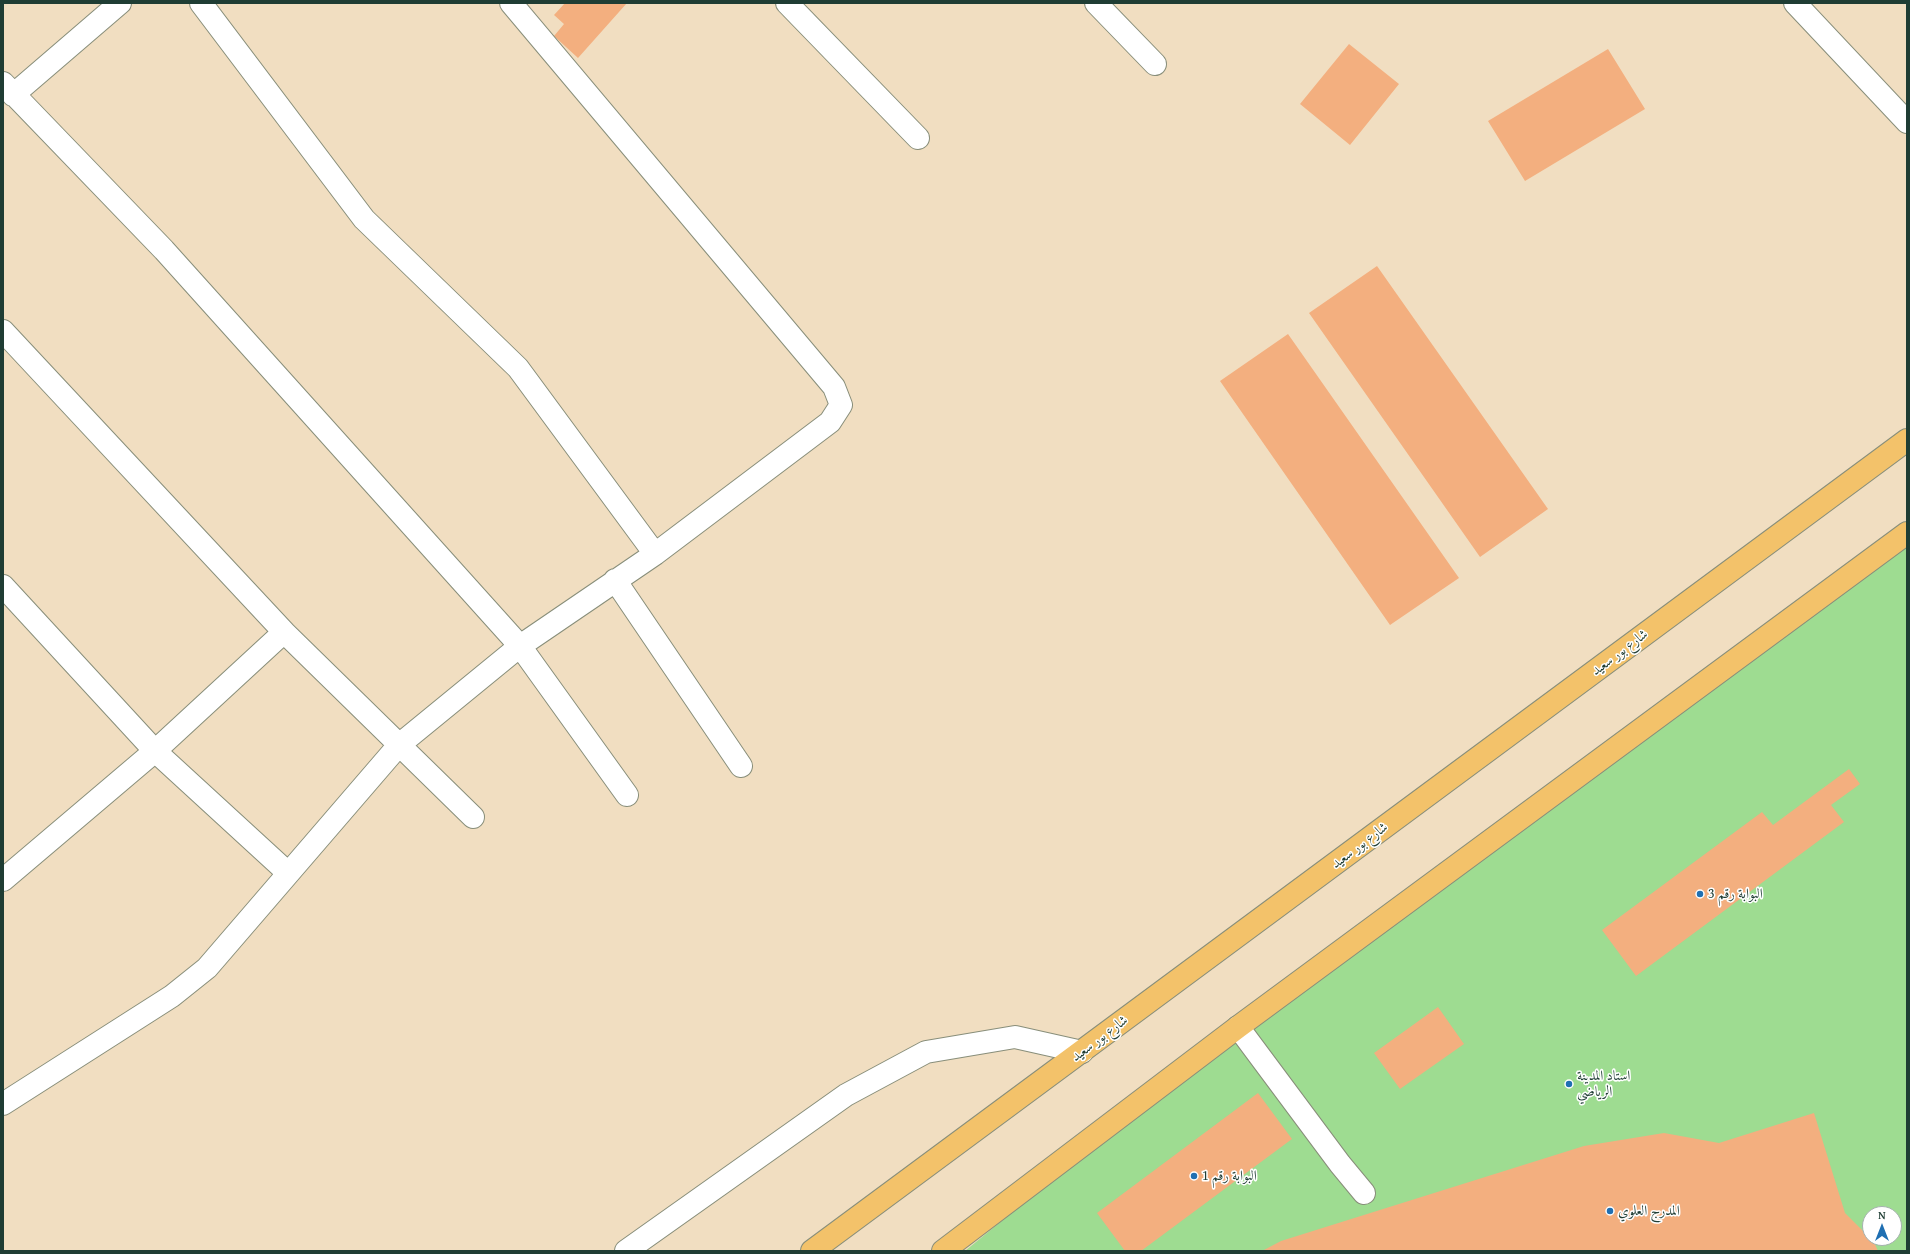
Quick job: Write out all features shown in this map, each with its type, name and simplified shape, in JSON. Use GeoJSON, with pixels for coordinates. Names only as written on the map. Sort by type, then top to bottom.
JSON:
{"type":"FeatureCollection","features":[{"type":"Feature","properties":{"kind":"main road","name":"شارع بور سعيد"},"geometry":{"type":"LineString","coordinates":[[812,1251],[1907,440]]}},
{"type":"Feature","properties":{"kind":"main road"},"geometry":{"type":"LineString","coordinates":[[943,1251],[1238,1027],[1907,533]]}},
{"type":"Feature","properties":{"kind":"street"},"geometry":{"type":"LineString","coordinates":[[120,3],[8,89],[164,250],[520,646],[626,795]]}},
{"type":"Feature","properties":{"kind":"street"},"geometry":{"type":"LineString","coordinates":[[201,3],[364,219],[518,368],[655,554]]}},
{"type":"Feature","properties":{"kind":"street"},"geometry":{"type":"LineString","coordinates":[[3,1104],[172,996],[207,968],[399,745],[520,646],[655,554],[830,422],[840,405],[834,387],[511,3]]}},
{"type":"Feature","properties":{"kind":"street"},"geometry":{"type":"LineString","coordinates":[[787,3],[918,138]]}},
{"type":"Feature","properties":{"kind":"street"},"geometry":{"type":"LineString","coordinates":[[1096,3],[1155,64]]}},
{"type":"Feature","properties":{"kind":"street"},"geometry":{"type":"LineString","coordinates":[[1795,3],[1907,122]]}},
{"type":"Feature","properties":{"kind":"street"},"geometry":{"type":"LineString","coordinates":[[3,331],[284,632],[473,817]]}},
{"type":"Feature","properties":{"kind":"street"},"geometry":{"type":"LineString","coordinates":[[615,580],[741,766]]}},
{"type":"Feature","properties":{"kind":"street"},"geometry":{"type":"LineString","coordinates":[[3,586],[155,752],[288,873]]}},
{"type":"Feature","properties":{"kind":"street"},"geometry":{"type":"LineString","coordinates":[[3,880],[155,752],[284,632]]}},
{"type":"Feature","properties":{"kind":"street"},"geometry":{"type":"LineString","coordinates":[[1238,1027],[1340,1164],[1364,1193]]}},
{"type":"Feature","properties":{"kind":"street"},"geometry":{"type":"LineString","coordinates":[[626,1251],[846,1095],[926,1052],[1014,1038],[1082,1052]]}},
{"type":"Feature","properties":{"kind":"green space","name":"استاد المدينة الرياضي"},"geometry":{"type":"Polygon","coordinates":[[[1907,531],[1907,1251],[965,1251],[1238,1027],[1907,531]]]}},
{"type":"Feature","properties":{"kind":"building"},"geometry":{"type":"Polygon","coordinates":[[[565,3],[627,3],[578,58],[554,36],[564,24],[554,15],[565,3]]]}},
{"type":"Feature","properties":{"kind":"building"},"geometry":{"type":"Polygon","coordinates":[[[1349,44],[1399,84],[1350,145],[1300,104],[1349,44]]]}},
{"type":"Feature","properties":{"kind":"building"},"geometry":{"type":"Polygon","coordinates":[[[1608,49],[1645,109],[1525,181],[1488,121],[1608,49]]]}},
{"type":"Feature","properties":{"kind":"building"},"geometry":{"type":"Polygon","coordinates":[[[1377,266],[1548,509],[1480,557],[1309,313],[1377,266]]]}},
{"type":"Feature","properties":{"kind":"building"},"geometry":{"type":"Polygon","coordinates":[[[1288,334],[1459,578],[1390,625],[1220,381],[1288,334]]]}},
{"type":"Feature","properties":{"kind":"building","name":"البوابة رقم 3"},"geometry":{"type":"Polygon","coordinates":[[[1849,769],[1860,784],[1831,805],[1844,822],[1636,976],[1602,930],[1762,812],[1773,825],[1849,769]]]}},
{"type":"Feature","properties":{"kind":"building"},"geometry":{"type":"Polygon","coordinates":[[[1438,1007],[1464,1044],[1400,1089],[1374,1053],[1438,1007]]]}},
{"type":"Feature","properties":{"kind":"building","name":"البوابة رقم 1"},"geometry":{"type":"Polygon","coordinates":[[[1258,1093],[1292,1139],[1141,1251],[1125,1251],[1097,1213],[1258,1093]]]}},
{"type":"Feature","properties":{"kind":"building","name":"المدرج العلوي"},"geometry":{"type":"Polygon","coordinates":[[[1814,1113],[1845,1213],[1862,1230],[1862,1246],[1876,1246],[1878,1251],[1262,1251],[1281,1241],[1584,1146],[1664,1133],[1719,1143],[1814,1113]]]}},
{"type":"Feature","properties":{"kind":"place","name":"البوابة رقم 3"},"geometry":{"type":"Point","coordinates":[1700,894]}},
{"type":"Feature","properties":{"kind":"place","name":"استاد المدينة الرياضي"},"geometry":{"type":"Point","coordinates":[1569,1084]}},
{"type":"Feature","properties":{"kind":"place","name":"البوابة رقم 1"},"geometry":{"type":"Point","coordinates":[1194,1176]}},
{"type":"Feature","properties":{"kind":"place","name":"المدرج العلوي"},"geometry":{"type":"Point","coordinates":[1610,1211]}}]}
